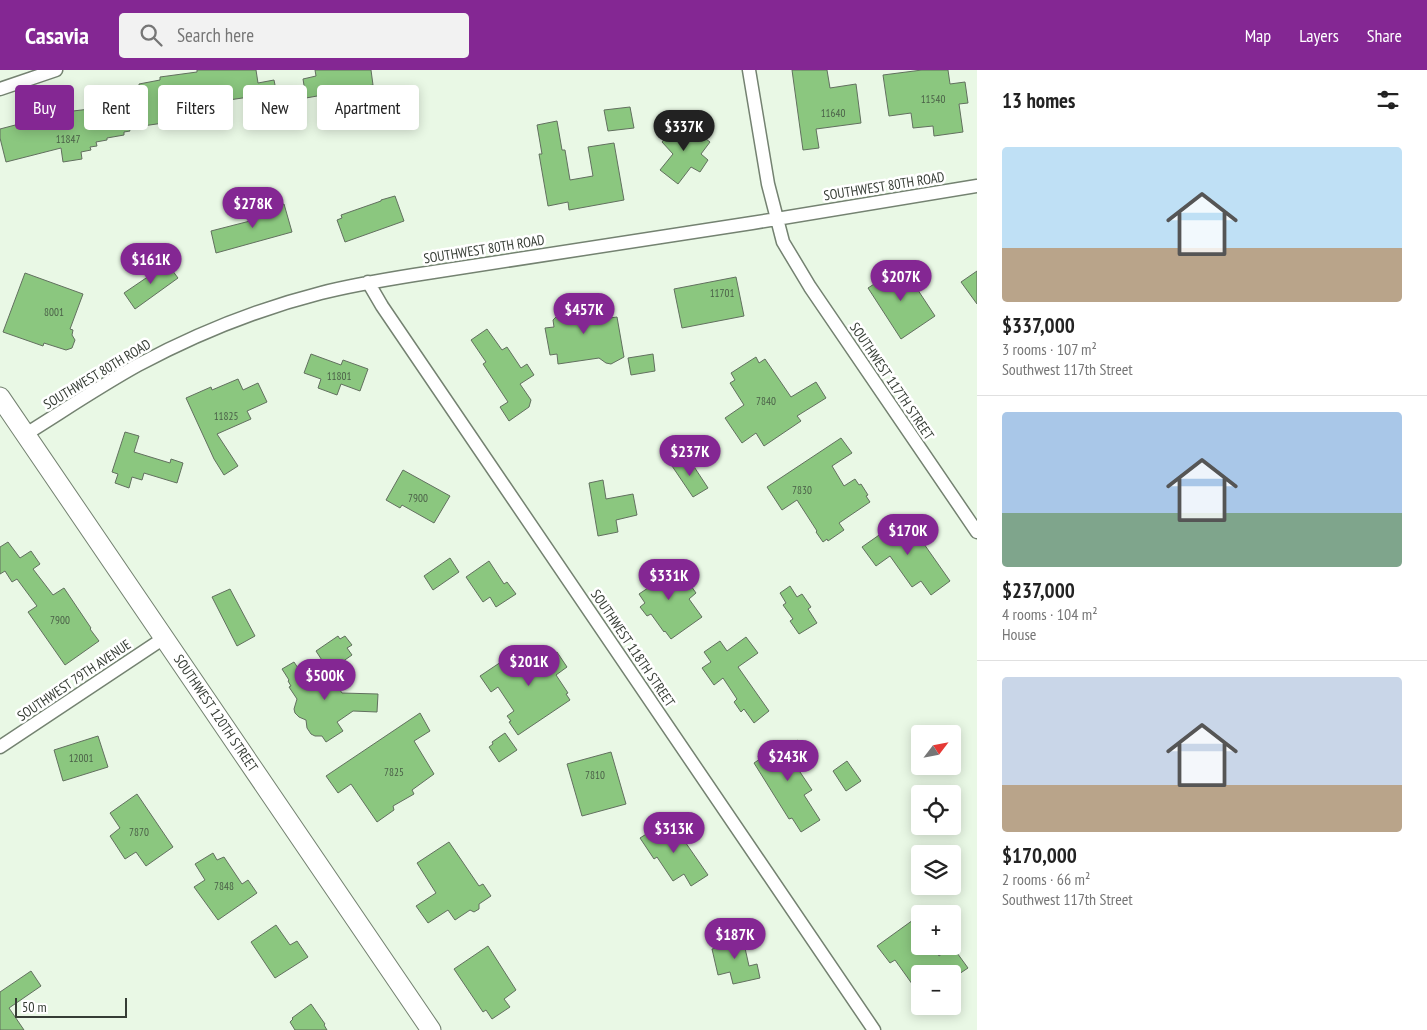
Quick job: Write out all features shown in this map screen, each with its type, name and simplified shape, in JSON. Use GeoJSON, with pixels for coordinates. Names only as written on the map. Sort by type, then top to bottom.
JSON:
{"type":"FeatureCollection","features":[{"type":"Feature","properties":{"kind":"street"},"geometry":{"type":"LineString","coordinates":[[0,89],[56,70]]}},
{"type":"Feature","properties":{"kind":"street","name":"SOUTHWEST 117TH STREET"},"geometry":{"type":"LineString","coordinates":[[749,70],[768,184],[783,242],[810,287],[977,532]]}},
{"type":"Feature","properties":{"kind":"street","name":"SOUTHWEST 80TH ROAD"},"geometry":{"type":"LineString","coordinates":[[26,434],[138,365],[204,334],[259,312],[320,293],[368,282],[977,186]]}},
{"type":"Feature","properties":{"kind":"street","name":"SOUTHWEST 118TH STREET"},"geometry":{"type":"LineString","coordinates":[[368,282],[393,322],[874,1030]]}},
{"type":"Feature","properties":{"kind":"street","name":"SOUTHWEST 120TH STREET"},"geometry":{"type":"LineString","coordinates":[[0,397],[431,1030]]}},
{"type":"Feature","properties":{"kind":"street","name":"SOUTHWEST 79TH AVENUE"},"geometry":{"type":"LineString","coordinates":[[0,747],[164,638]]}},
{"type":"Feature","properties":{"kind":"building"},"geometry":{"type":"Polygon","coordinates":[[[197,70],[256,70],[258,83],[274,80],[275,85],[243,85],[243,98],[233,99],[233,85],[158,85],[158,124],[148,125],[148,85],[139,84],[160,80],[160,77],[197,72],[197,70]]]}},
{"type":"Feature","properties":{"kind":"building"},"geometry":{"type":"Polygon","coordinates":[[[315,70],[371,70],[373,85],[317,85],[317,96],[307,98],[307,85],[304,85],[303,79],[316,76],[315,70]]]}},
{"type":"Feature","properties":{"kind":"building"},"geometry":{"type":"Polygon","coordinates":[[[792,70],[827,70],[830,88],[856,84],[861,123],[816,129],[819,148],[803,150],[792,70]]]}},
{"type":"Feature","properties":{"kind":"building"},"geometry":{"type":"Polygon","coordinates":[[[922,70],[948,70],[950,84],[965,82],[968,103],[959,104],[963,132],[934,136],[933,126],[913,128],[911,113],[889,116],[883,75],[922,70]]]}},
{"type":"Feature","properties":{"kind":"building"},"geometry":{"type":"Polygon","coordinates":[[[630,107],[634,128],[608,131],[604,110],[630,107]]]}},
{"type":"Feature","properties":{"kind":"building"},"geometry":{"type":"Polygon","coordinates":[[[84,110],[84,130],[130,131],[124,132],[124,135],[96,142],[97,146],[90,147],[91,150],[81,152],[82,159],[63,162],[61,148],[6,162],[0,138],[0,129],[15,125],[15,130],[74,130],[74,111],[84,110]]]}},
{"type":"Feature","properties":{"kind":"building"},"geometry":{"type":"Polygon","coordinates":[[[681,120],[710,142],[701,154],[708,160],[700,172],[691,167],[678,184],[660,170],[673,154],[662,142],[681,120]]]}},
{"type":"Feature","properties":{"kind":"building"},"geometry":{"type":"Polygon","coordinates":[[[557,121],[562,150],[565,150],[570,180],[593,176],[588,147],[614,143],[624,200],[569,210],[568,202],[548,206],[539,154],[542,154],[537,125],[557,121]]]}},
{"type":"Feature","properties":{"kind":"building"},"geometry":{"type":"Polygon","coordinates":[[[395,196],[404,221],[345,242],[337,220],[342,218],[341,215],[395,196]]]}},
{"type":"Feature","properties":{"kind":"building"},"geometry":{"type":"Polygon","coordinates":[[[284,204],[292,232],[216,253],[211,231],[250,221],[248,215],[284,204]]]}},
{"type":"Feature","properties":{"kind":"building"},"geometry":{"type":"Polygon","coordinates":[[[157,262],[163,270],[169,266],[178,278],[135,309],[124,293],[149,276],[146,271],[157,262]]]}},
{"type":"Feature","properties":{"kind":"building"},"geometry":{"type":"Polygon","coordinates":[[[902,266],[935,316],[901,339],[868,288],[902,266]]]}},
{"type":"Feature","properties":{"kind":"building"},"geometry":{"type":"Polygon","coordinates":[[[977,271],[977,304],[961,282],[977,271]]]}},
{"type":"Feature","properties":{"kind":"building"},"geometry":{"type":"Polygon","coordinates":[[[25,273],[83,294],[70,329],[73,330],[72,335],[75,340],[72,348],[66,350],[44,343],[43,346],[3,332],[25,273]]]}},
{"type":"Feature","properties":{"kind":"building"},"geometry":{"type":"Polygon","coordinates":[[[736,277],[744,316],[682,328],[674,289],[736,277]]]}},
{"type":"Feature","properties":{"kind":"building"},"geometry":{"type":"Polygon","coordinates":[[[585,298],[587,311],[597,310],[602,312],[603,319],[617,317],[624,357],[611,364],[599,358],[558,364],[557,354],[550,355],[545,328],[554,327],[553,320],[557,316],[566,315],[564,302],[585,298]]]}},
{"type":"Feature","properties":{"kind":"building"},"geometry":{"type":"Polygon","coordinates":[[[487,329],[502,350],[507,347],[521,368],[527,364],[534,375],[520,384],[531,400],[529,407],[509,421],[500,407],[508,402],[483,364],[486,362],[471,340],[487,329]]]}},
{"type":"Feature","properties":{"kind":"building"},"geometry":{"type":"Polygon","coordinates":[[[311,354],[341,365],[343,360],[368,369],[360,391],[341,384],[337,395],[318,388],[321,379],[304,373],[311,354]]]}},
{"type":"Feature","properties":{"kind":"building"},"geometry":{"type":"Polygon","coordinates":[[[653,354],[655,371],[631,375],[628,358],[653,354]]]}},
{"type":"Feature","properties":{"kind":"building"},"geometry":{"type":"Polygon","coordinates":[[[756,357],[759,363],[765,359],[791,397],[816,382],[826,398],[797,416],[801,421],[764,446],[756,433],[742,443],[725,418],[744,405],[730,383],[735,380],[731,373],[756,357]]]}},
{"type":"Feature","properties":{"kind":"building"},"geometry":{"type":"Polygon","coordinates":[[[238,379],[243,390],[258,383],[267,402],[247,411],[251,419],[217,434],[238,466],[224,475],[214,459],[186,398],[211,387],[212,390],[238,379]]]}},
{"type":"Feature","properties":{"kind":"building"},"geometry":{"type":"Polygon","coordinates":[[[125,432],[139,436],[134,452],[170,463],[171,459],[183,463],[177,483],[144,473],[142,480],[132,477],[129,488],[115,483],[118,474],[112,472],[125,432]]]}},
{"type":"Feature","properties":{"kind":"building"},"geometry":{"type":"Polygon","coordinates":[[[841,438],[852,453],[832,466],[844,486],[855,479],[859,485],[861,484],[870,502],[839,523],[844,530],[828,541],[827,539],[823,542],[797,500],[782,510],[767,487],[841,438]]]}},
{"type":"Feature","properties":{"kind":"building"},"geometry":{"type":"Polygon","coordinates":[[[687,456],[708,488],[693,497],[672,466],[687,456]]]}},
{"type":"Feature","properties":{"kind":"building"},"geometry":{"type":"Polygon","coordinates":[[[403,470],[450,496],[434,523],[402,505],[400,508],[386,500],[403,470]]]}},
{"type":"Feature","properties":{"kind":"building"},"geometry":{"type":"Polygon","coordinates":[[[603,480],[606,499],[633,494],[637,515],[616,520],[618,532],[598,536],[589,483],[603,480]]]}},
{"type":"Feature","properties":{"kind":"building"},"geometry":{"type":"Polygon","coordinates":[[[905,517],[950,581],[931,595],[921,581],[912,587],[890,556],[876,566],[862,547],[905,517]]]}},
{"type":"Feature","properties":{"kind":"building"},"geometry":{"type":"Polygon","coordinates":[[[8,542],[20,558],[31,551],[40,564],[33,569],[53,595],[64,588],[99,641],[65,665],[28,612],[37,606],[17,579],[12,582],[5,571],[0,574],[0,547],[8,542]]]}},
{"type":"Feature","properties":{"kind":"building"},"geometry":{"type":"Polygon","coordinates":[[[450,558],[459,572],[433,590],[424,576],[450,558]]]}},
{"type":"Feature","properties":{"kind":"building"},"geometry":{"type":"Polygon","coordinates":[[[662,560],[677,582],[684,576],[696,593],[689,599],[702,617],[671,639],[651,614],[647,616],[640,607],[645,603],[639,594],[654,584],[645,572],[662,560]]]}},
{"type":"Feature","properties":{"kind":"building"},"geometry":{"type":"Polygon","coordinates":[[[489,561],[504,584],[507,582],[516,594],[496,607],[490,597],[483,602],[466,577],[489,561]]]}},
{"type":"Feature","properties":{"kind":"building"},"geometry":{"type":"Polygon","coordinates":[[[790,586],[797,597],[802,594],[811,607],[808,609],[817,623],[799,634],[790,621],[793,619],[783,605],[786,603],[780,593],[790,586]]]}},
{"type":"Feature","properties":{"kind":"building"},"geometry":{"type":"Polygon","coordinates":[[[230,589],[255,636],[237,646],[212,597],[230,589]]]}},
{"type":"Feature","properties":{"kind":"building"},"geometry":{"type":"Polygon","coordinates":[[[338,636],[340,639],[345,636],[352,645],[347,648],[352,655],[329,671],[316,651],[338,636]]]}},
{"type":"Feature","properties":{"kind":"building"},"geometry":{"type":"Polygon","coordinates":[[[746,637],[758,653],[738,667],[769,711],[754,723],[744,709],[741,712],[734,702],[737,699],[723,678],[714,685],[702,668],[711,662],[704,652],[720,641],[727,651],[746,637]]]}},
{"type":"Feature","properties":{"kind":"building"},"geometry":{"type":"Polygon","coordinates":[[[525,646],[539,664],[557,652],[567,667],[556,675],[568,693],[566,694],[570,700],[518,735],[507,716],[514,711],[498,687],[491,692],[480,676],[525,646]]]}},
{"type":"Feature","properties":{"kind":"building"},"geometry":{"type":"Polygon","coordinates":[[[294,662],[304,677],[322,664],[342,693],[378,694],[377,712],[353,711],[337,722],[343,731],[326,742],[322,736],[311,734],[307,728],[306,720],[295,713],[294,709],[297,699],[289,687],[291,686],[289,680],[282,669],[294,662]]]}},
{"type":"Feature","properties":{"kind":"building"},"geometry":{"type":"Polygon","coordinates":[[[420,713],[430,731],[414,741],[434,774],[412,790],[414,794],[393,806],[394,810],[377,822],[351,784],[338,793],[326,776],[420,713]]]}},
{"type":"Feature","properties":{"kind":"building"},"geometry":{"type":"Polygon","coordinates":[[[505,733],[517,750],[499,762],[489,747],[493,744],[492,742],[505,733]]]}},
{"type":"Feature","properties":{"kind":"building"},"geometry":{"type":"Polygon","coordinates":[[[98,736],[108,767],[63,781],[54,750],[98,736]]]}},
{"type":"Feature","properties":{"kind":"building"},"geometry":{"type":"Polygon","coordinates":[[[798,740],[809,757],[796,766],[812,790],[804,795],[820,820],[801,832],[792,818],[789,819],[754,763],[760,759],[758,756],[772,747],[774,750],[787,741],[790,746],[798,740]]]}},
{"type":"Feature","properties":{"kind":"building"},"geometry":{"type":"Polygon","coordinates":[[[611,752],[626,804],[582,816],[567,764],[611,752]]]}},
{"type":"Feature","properties":{"kind":"building"},"geometry":{"type":"Polygon","coordinates":[[[847,761],[861,781],[846,791],[833,771],[847,761]]]}},
{"type":"Feature","properties":{"kind":"building"},"geometry":{"type":"Polygon","coordinates":[[[137,794],[173,847],[146,866],[136,852],[125,859],[110,836],[120,828],[110,813],[137,794]]]}},
{"type":"Feature","properties":{"kind":"building"},"geometry":{"type":"Polygon","coordinates":[[[672,823],[708,875],[691,886],[684,874],[673,881],[657,857],[654,859],[640,838],[659,826],[662,830],[672,823]]]}},
{"type":"Feature","properties":{"kind":"building"},"geometry":{"type":"Polygon","coordinates":[[[449,842],[479,886],[483,884],[491,896],[479,904],[479,909],[474,912],[470,910],[455,920],[448,910],[428,923],[416,906],[436,893],[417,863],[449,842]]]}},
{"type":"Feature","properties":{"kind":"building"},"geometry":{"type":"Polygon","coordinates":[[[213,853],[217,860],[224,857],[242,884],[248,880],[257,893],[218,920],[194,887],[205,880],[195,864],[213,853]]]}},
{"type":"Feature","properties":{"kind":"building"},"geometry":{"type":"Polygon","coordinates":[[[911,921],[911,955],[959,955],[968,968],[961,973],[961,965],[911,965],[911,982],[895,960],[890,963],[877,946],[911,921]]]}},
{"type":"Feature","properties":{"kind":"building"},"geometry":{"type":"Polygon","coordinates":[[[276,925],[290,945],[297,941],[308,957],[275,978],[251,942],[276,925]]]}},
{"type":"Feature","properties":{"kind":"building"},"geometry":{"type":"Polygon","coordinates":[[[741,930],[749,966],[757,964],[760,978],[733,984],[730,972],[718,975],[712,949],[730,945],[728,933],[741,930]]]}},
{"type":"Feature","properties":{"kind":"building"},"geometry":{"type":"Polygon","coordinates":[[[488,946],[516,990],[504,999],[510,1007],[492,1019],[486,1010],[483,1012],[454,969],[488,946]]]}},
{"type":"Feature","properties":{"kind":"building"},"geometry":{"type":"Polygon","coordinates":[[[31,971],[41,986],[9,1008],[24,1030],[0,1030],[0,992],[31,971]]]}},
{"type":"Feature","properties":{"kind":"building"},"geometry":{"type":"Polygon","coordinates":[[[311,1004],[327,1030],[295,1030],[290,1022],[292,1018],[311,1004]]]}}]}
